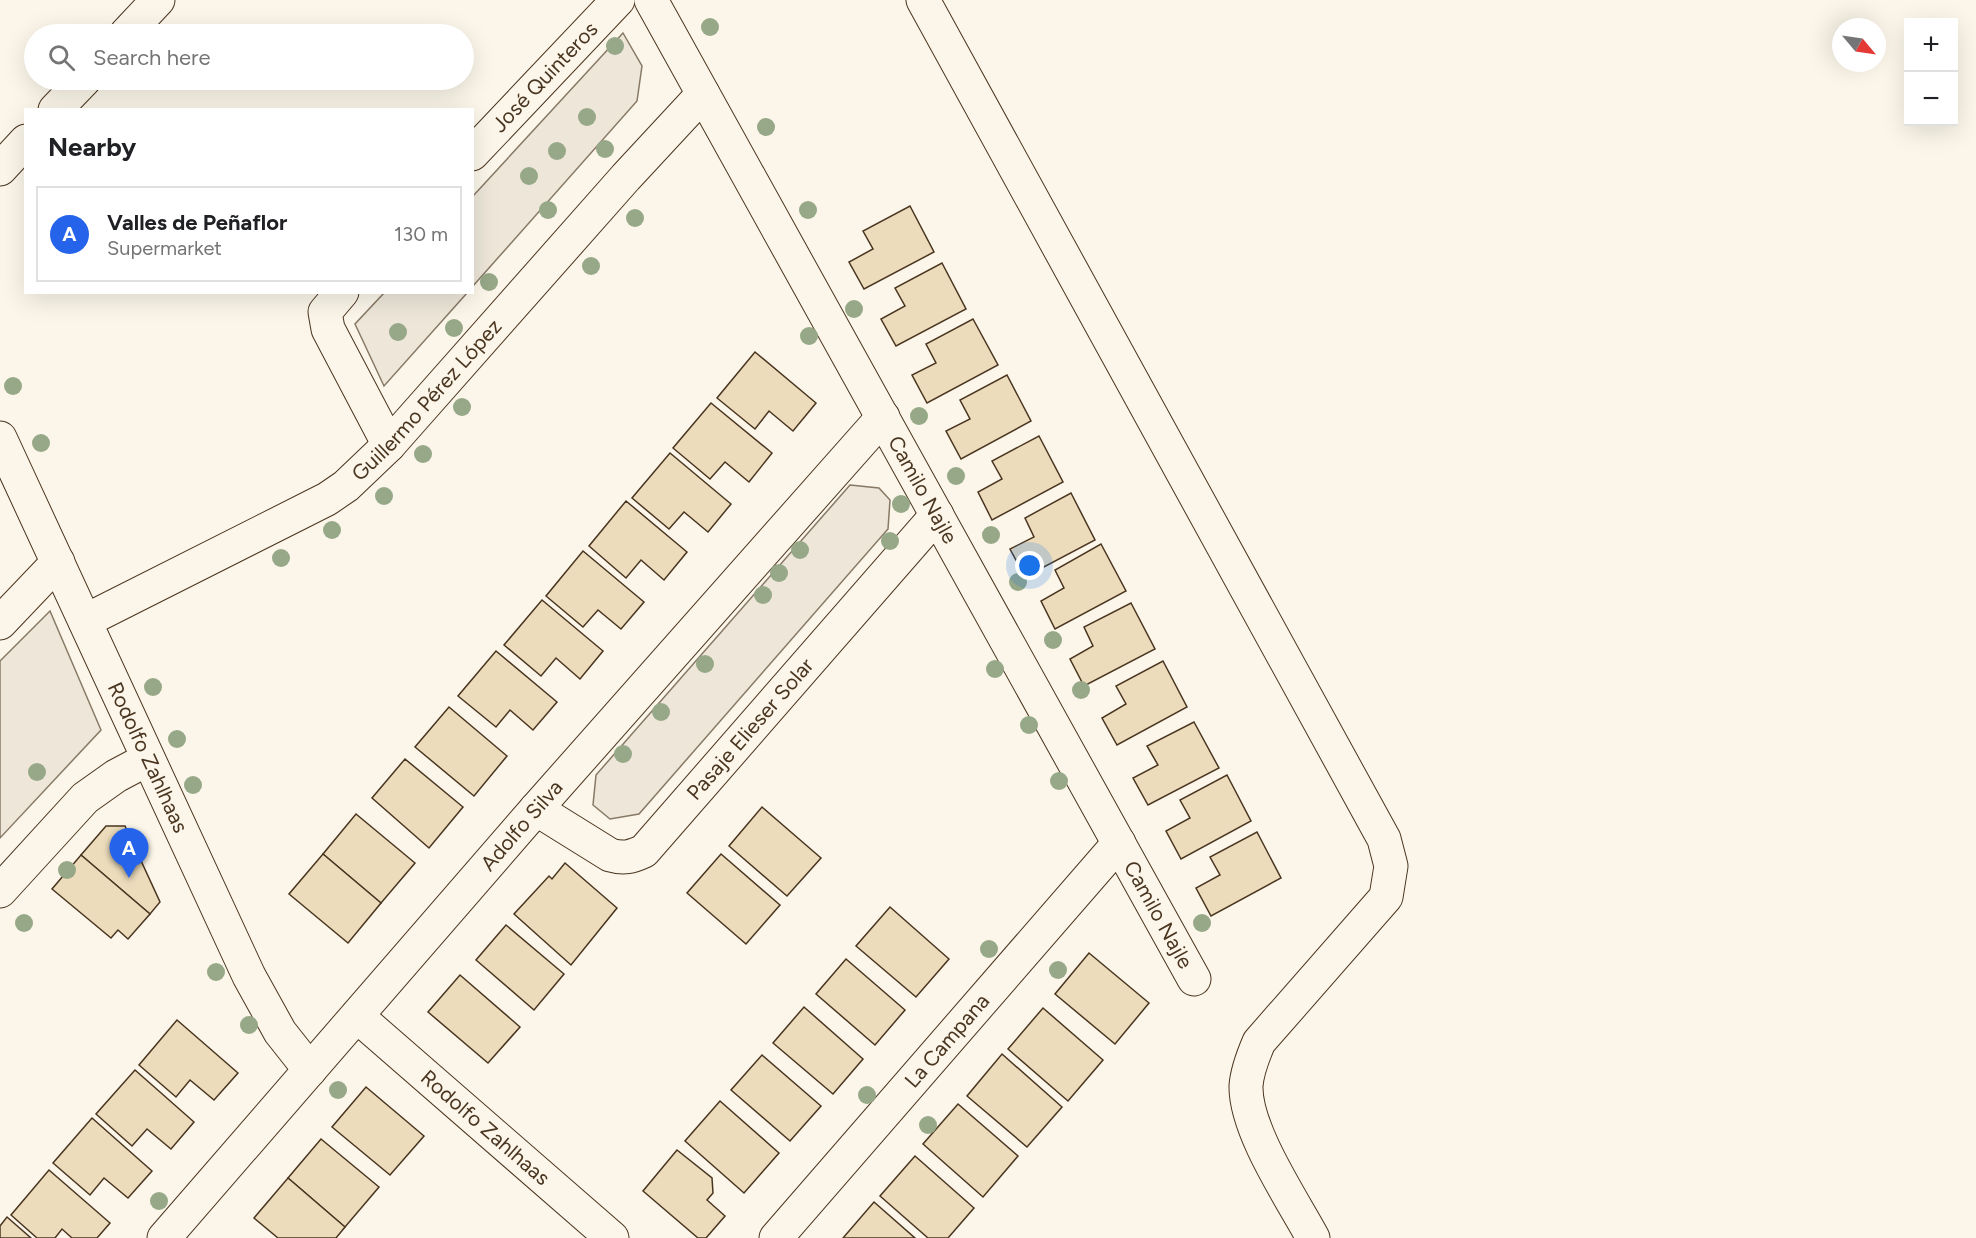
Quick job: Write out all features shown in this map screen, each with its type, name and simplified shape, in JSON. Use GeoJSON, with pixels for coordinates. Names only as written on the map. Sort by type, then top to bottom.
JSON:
{"type":"FeatureCollection","features":[{"type":"Feature","properties":{"kind":"street"},"geometry":{"type":"LineString","coordinates":[[135,24],[158,0]]}},
{"type":"Feature","properties":{"kind":"street","name":"José Quinteros"},"geometry":{"type":"LineString","coordinates":[[474,152],[618,0]]}},
{"type":"Feature","properties":{"kind":"street","name":"Camilo Najle"},"geometry":{"type":"LineString","coordinates":[[651,0],[1194,979]]}},
{"type":"Feature","properties":{"kind":"street"},"geometry":{"type":"LineString","coordinates":[[923,0],[1384,839],[1391,866],[1386,897],[1259,1042],[1251,1062],[1246,1086],[1253,1124],[1313,1238]]}},
{"type":"Feature","properties":{"kind":"street"},"geometry":{"type":"LineString","coordinates":[[58,108],[75,90]]}},
{"type":"Feature","properties":{"kind":"street","name":"Guillermo Pérez López"},"geometry":{"type":"LineString","coordinates":[[85,621],[327,499],[346,486],[388,445],[626,177],[703,94]]}},
{"type":"Feature","properties":{"kind":"street"},"geometry":{"type":"LineString","coordinates":[[0,169],[24,143]]}},
{"type":"Feature","properties":{"kind":"street"},"geometry":{"type":"LineString","coordinates":[[340,294],[325,312],[328,329],[388,445]]}},
{"type":"Feature","properties":{"kind":"street","name":"Adolfo Silva"},"geometry":{"type":"LineString","coordinates":[[179,1233],[310,1070],[536,809],[883,417]]}},
{"type":"Feature","properties":{"kind":"street","name":"Rodolfo Zahlhaas"},"geometry":{"type":"LineString","coordinates":[[0,438],[249,976],[280,1032],[310,1070]]}},
{"type":"Feature","properties":{"kind":"street","name":"Pasaje Elieser Solar"},"geometry":{"type":"LineString","coordinates":[[536,809],[610,855],[620,858],[631,857],[644,851],[937,515]]}},
{"type":"Feature","properties":{"kind":"street"},"geometry":{"type":"LineString","coordinates":[[0,623],[58,562]]}},
{"type":"Feature","properties":{"kind":"street"},"geometry":{"type":"LineString","coordinates":[[0,891],[84,798],[116,776],[148,759]]}},
{"type":"Feature","properties":{"kind":"street","name":"La Campana"},"geometry":{"type":"LineString","coordinates":[[776,1238],[1119,843]]}},
{"type":"Feature","properties":{"kind":"street","name":"Rodolfo Zahlhaas"},"geometry":{"type":"LineString","coordinates":[[357,1016],[612,1238]]}},
{"type":"Feature","properties":{"kind":"shaded area"},"geometry":{"type":"Polygon","coordinates":[[[623,33],[642,66],[637,101],[474,285],[474,195],[623,33]]]}},
{"type":"Feature","properties":{"kind":"shaded area"},"geometry":{"type":"Polygon","coordinates":[[[383,294],[466,294],[384,386],[355,324],[383,294]]]}},
{"type":"Feature","properties":{"kind":"shaded area"},"geometry":{"type":"Polygon","coordinates":[[[850,485],[879,488],[890,500],[888,529],[639,814],[610,819],[593,805],[596,775],[850,485]]]}},
{"type":"Feature","properties":{"kind":"shaded area"},"geometry":{"type":"Polygon","coordinates":[[[50,611],[101,730],[0,838],[0,661],[50,611]]]}},
{"type":"Feature","properties":{"kind":"building"},"geometry":{"type":"Polygon","coordinates":[[[910,206],[934,252],[864,289],[849,262],[873,249],[863,231],[910,206]]]}},
{"type":"Feature","properties":{"kind":"building"},"geometry":{"type":"Polygon","coordinates":[[[942,263],[966,309],[896,346],[881,319],[905,306],[895,288],[942,263]]]}},
{"type":"Feature","properties":{"kind":"building"},"geometry":{"type":"Polygon","coordinates":[[[973,319],[998,365],[927,403],[912,375],[936,363],[926,344],[973,319]]]}},
{"type":"Feature","properties":{"kind":"building"},"geometry":{"type":"Polygon","coordinates":[[[755,352],[816,403],[793,431],[769,411],[755,429],[717,398],[755,352]]]}},
{"type":"Feature","properties":{"kind":"building"},"geometry":{"type":"Polygon","coordinates":[[[1007,375],[1031,421],[961,459],[946,431],[970,419],[960,400],[1007,375]]]}},
{"type":"Feature","properties":{"kind":"building"},"geometry":{"type":"Polygon","coordinates":[[[711,403],[772,453],[749,482],[725,462],[710,479],[673,448],[711,403]]]}},
{"type":"Feature","properties":{"kind":"building"},"geometry":{"type":"Polygon","coordinates":[[[1039,436],[1063,482],[992,520],[978,492],[1002,479],[992,461],[1039,436]]]}},
{"type":"Feature","properties":{"kind":"building"},"geometry":{"type":"Polygon","coordinates":[[[670,453],[731,504],[708,532],[684,512],[669,529],[632,498],[670,453]]]}},
{"type":"Feature","properties":{"kind":"building"},"geometry":{"type":"Polygon","coordinates":[[[1071,493],[1095,540],[1025,577],[1010,549],[1034,537],[1025,518],[1071,493]]]}},
{"type":"Feature","properties":{"kind":"building"},"geometry":{"type":"Polygon","coordinates":[[[626,501],[687,552],[664,580],[641,560],[626,578],[589,546],[626,501]]]}},
{"type":"Feature","properties":{"kind":"building"},"geometry":{"type":"Polygon","coordinates":[[[1101,544],[1126,591],[1055,629],[1041,601],[1064,588],[1055,570],[1101,544]]]}},
{"type":"Feature","properties":{"kind":"building"},"geometry":{"type":"Polygon","coordinates":[[[583,551],[644,602],[621,629],[598,610],[583,627],[546,596],[583,551]]]}},
{"type":"Feature","properties":{"kind":"building"},"geometry":{"type":"Polygon","coordinates":[[[542,600],[603,651],[580,679],[556,658],[541,676],[504,645],[542,600]]]}},
{"type":"Feature","properties":{"kind":"building"},"geometry":{"type":"Polygon","coordinates":[[[1131,603],[1155,649],[1084,686],[1070,659],[1093,646],[1084,627],[1131,603]]]}},
{"type":"Feature","properties":{"kind":"building"},"geometry":{"type":"Polygon","coordinates":[[[496,651],[557,702],[533,730],[510,710],[496,727],[458,696],[496,651]]]}},
{"type":"Feature","properties":{"kind":"building"},"geometry":{"type":"Polygon","coordinates":[[[1163,661],[1187,707],[1117,745],[1102,718],[1126,704],[1116,686],[1163,661]]]}},
{"type":"Feature","properties":{"kind":"building"},"geometry":{"type":"Polygon","coordinates":[[[449,707],[507,756],[474,796],[415,747],[449,707]]]}},
{"type":"Feature","properties":{"kind":"building"},"geometry":{"type":"Polygon","coordinates":[[[1194,722],[1219,768],[1148,805],[1133,778],[1158,765],[1147,746],[1194,722]]]}},
{"type":"Feature","properties":{"kind":"building"},"geometry":{"type":"Polygon","coordinates":[[[405,759],[463,807],[429,848],[372,798],[405,759]]]}},
{"type":"Feature","properties":{"kind":"building"},"geometry":{"type":"Polygon","coordinates":[[[1227,775],[1251,821],[1181,859],[1166,831],[1190,818],[1180,800],[1227,775]]]}},
{"type":"Feature","properties":{"kind":"building"},"geometry":{"type":"Polygon","coordinates":[[[762,807],[821,858],[787,896],[729,846],[762,807]]]}},
{"type":"Feature","properties":{"kind":"building"},"geometry":{"type":"Polygon","coordinates":[[[356,814],[415,863],[381,903],[323,854],[356,814]]]}},
{"type":"Feature","properties":{"kind":"building"},"geometry":{"type":"Polygon","coordinates":[[[106,826],[125,826],[160,902],[150,914],[81,855],[106,826]]]}},
{"type":"Feature","properties":{"kind":"building"},"geometry":{"type":"Polygon","coordinates":[[[1257,832],[1281,878],[1211,916],[1196,888],[1220,875],[1210,857],[1257,832]]]}},
{"type":"Feature","properties":{"kind":"building"},"geometry":{"type":"Polygon","coordinates":[[[323,854],[381,903],[348,943],[289,894],[323,854]]]}},
{"type":"Feature","properties":{"kind":"building"},"geometry":{"type":"Polygon","coordinates":[[[721,854],[780,905],[746,944],[687,893],[721,854]]]}},
{"type":"Feature","properties":{"kind":"building"},"geometry":{"type":"Polygon","coordinates":[[[81,855],[150,914],[128,939],[118,930],[111,938],[52,889],[81,855]]]}},
{"type":"Feature","properties":{"kind":"building"},"geometry":{"type":"Polygon","coordinates":[[[565,863],[617,908],[571,965],[514,914],[549,876],[552,879],[565,863]]]}},
{"type":"Feature","properties":{"kind":"building"},"geometry":{"type":"Polygon","coordinates":[[[890,907],[949,959],[916,997],[856,946],[890,907]]]}},
{"type":"Feature","properties":{"kind":"building"},"geometry":{"type":"Polygon","coordinates":[[[506,925],[564,974],[534,1010],[476,960],[506,925]]]}},
{"type":"Feature","properties":{"kind":"building"},"geometry":{"type":"Polygon","coordinates":[[[1089,953],[1149,1003],[1115,1044],[1055,994],[1089,953]]]}},
{"type":"Feature","properties":{"kind":"building"},"geometry":{"type":"Polygon","coordinates":[[[846,959],[905,1010],[875,1045],[816,994],[846,959]]]}},
{"type":"Feature","properties":{"kind":"building"},"geometry":{"type":"Polygon","coordinates":[[[460,975],[520,1027],[488,1063],[428,1012],[460,975]]]}},
{"type":"Feature","properties":{"kind":"building"},"geometry":{"type":"Polygon","coordinates":[[[804,1007],[863,1059],[833,1094],[773,1043],[804,1007]]]}},
{"type":"Feature","properties":{"kind":"building"},"geometry":{"type":"Polygon","coordinates":[[[1043,1008],[1103,1060],[1068,1101],[1008,1049],[1043,1008]]]}},
{"type":"Feature","properties":{"kind":"building"},"geometry":{"type":"Polygon","coordinates":[[[177,1020],[238,1073],[214,1100],[190,1080],[176,1097],[139,1065],[177,1020]]]}},
{"type":"Feature","properties":{"kind":"building"},"geometry":{"type":"Polygon","coordinates":[[[1002,1054],[1062,1107],[1027,1147],[967,1096],[1002,1054]]]}},
{"type":"Feature","properties":{"kind":"building"},"geometry":{"type":"Polygon","coordinates":[[[762,1055],[821,1106],[790,1141],[731,1090],[762,1055]]]}},
{"type":"Feature","properties":{"kind":"building"},"geometry":{"type":"Polygon","coordinates":[[[135,1070],[194,1122],[171,1149],[147,1129],[132,1146],[96,1114],[135,1070]]]}},
{"type":"Feature","properties":{"kind":"building"},"geometry":{"type":"Polygon","coordinates":[[[366,1087],[424,1136],[390,1175],[332,1127],[366,1087]]]}},
{"type":"Feature","properties":{"kind":"building"},"geometry":{"type":"Polygon","coordinates":[[[720,1101],[779,1153],[744,1193],[685,1141],[720,1101]]]}},
{"type":"Feature","properties":{"kind":"building"},"geometry":{"type":"Polygon","coordinates":[[[958,1104],[1018,1156],[983,1197],[923,1144],[958,1104]]]}},
{"type":"Feature","properties":{"kind":"building"},"geometry":{"type":"Polygon","coordinates":[[[92,1118],[152,1171],[128,1198],[104,1178],[90,1195],[53,1163],[92,1118]]]}},
{"type":"Feature","properties":{"kind":"building"},"geometry":{"type":"Polygon","coordinates":[[[321,1139],[379,1187],[345,1227],[288,1178],[321,1139]]]}},
{"type":"Feature","properties":{"kind":"building"},"geometry":{"type":"Polygon","coordinates":[[[677,1150],[712,1178],[713,1193],[707,1200],[725,1216],[706,1238],[698,1238],[643,1191],[677,1150]]]}},
{"type":"Feature","properties":{"kind":"building"},"geometry":{"type":"Polygon","coordinates":[[[915,1156],[974,1208],[948,1238],[928,1238],[880,1196],[915,1156]]]}},
{"type":"Feature","properties":{"kind":"building"},"geometry":{"type":"Polygon","coordinates":[[[49,1170],[110,1223],[97,1238],[72,1238],[62,1229],[55,1238],[37,1238],[11,1215],[49,1170]]]}},
{"type":"Feature","properties":{"kind":"building"},"geometry":{"type":"Polygon","coordinates":[[[288,1178],[345,1227],[336,1238],[278,1238],[254,1218],[288,1178]]]}},
{"type":"Feature","properties":{"kind":"building"},"geometry":{"type":"Polygon","coordinates":[[[874,1202],[915,1238],[843,1238],[874,1202]]]}},
{"type":"Feature","properties":{"kind":"building"},"geometry":{"type":"Polygon","coordinates":[[[7,1217],[31,1238],[0,1238],[0,1226],[7,1217]]]}},
{"type":"Feature","properties":{"kind":"place","name":"Valles de Peñaflor"},"geometry":{"type":"Point","coordinates":[129,878]}}]}
